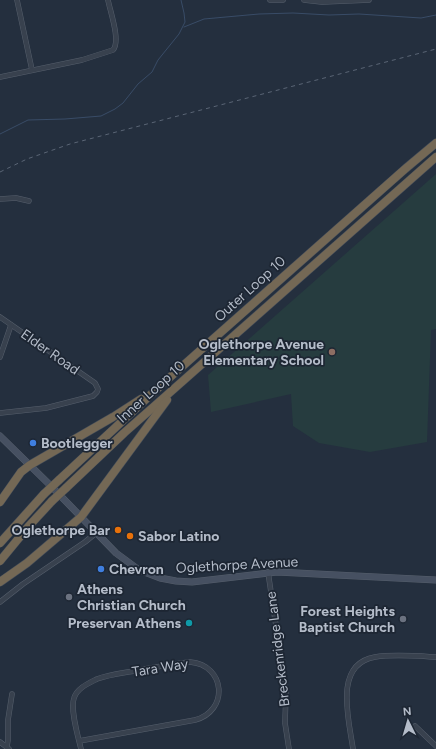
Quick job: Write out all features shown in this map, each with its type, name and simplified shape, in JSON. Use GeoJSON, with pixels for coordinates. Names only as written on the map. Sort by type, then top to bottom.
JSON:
{"type":"FeatureCollection","features":[{"type":"Feature","properties":{"kind":"highway","name":"Outer Loop 10"},"geometry":{"type":"LineString","coordinates":[[0,543],[44,494],[159,388],[400,173],[436,143]]}},
{"type":"Feature","properties":{"kind":"highway","name":"Inner Loop 10"},"geometry":{"type":"LineString","coordinates":[[0,561],[52,501],[94,460],[436,157]]}},
{"type":"Feature","properties":{"kind":"highway"},"geometry":{"type":"LineString","coordinates":[[0,502],[21,472],[30,465],[114,417],[159,388]]}},
{"type":"Feature","properties":{"kind":"highway"},"geometry":{"type":"LineString","coordinates":[[0,582],[27,563],[81,517],[176,388]]}},
{"type":"Feature","properties":{"kind":"main road","name":"Oglethorpe Avenue"},"geometry":{"type":"LineString","coordinates":[[0,436],[116,553],[131,565],[160,578],[176,582],[192,582],[268,572],[294,572],[436,580]]}},
{"type":"Feature","properties":{"kind":"street"},"geometry":{"type":"LineString","coordinates":[[17,0],[32,70]]}},
{"type":"Feature","properties":{"kind":"street"},"geometry":{"type":"LineString","coordinates":[[0,77],[82,60],[113,50],[116,45],[116,41],[108,0]]}},
{"type":"Feature","properties":{"kind":"street"},"geometry":{"type":"LineString","coordinates":[[270,0],[283,0]]}},
{"type":"Feature","properties":{"kind":"street"},"geometry":{"type":"LineString","coordinates":[[304,0],[339,2],[369,0]]}},
{"type":"Feature","properties":{"kind":"street"},"geometry":{"type":"LineString","coordinates":[[0,199],[16,198],[29,201]]}},
{"type":"Feature","properties":{"kind":"street","name":"Elder Road"},"geometry":{"type":"LineString","coordinates":[[0,317],[94,383],[98,389],[93,396],[57,406],[0,413]]}},
{"type":"Feature","properties":{"kind":"street"},"geometry":{"type":"LineString","coordinates":[[0,357],[11,325]]}},
{"type":"Feature","properties":{"kind":"street"},"geometry":{"type":"LineString","coordinates":[[0,602],[23,584],[86,542],[96,533]]}},
{"type":"Feature","properties":{"kind":"street","name":"Breckenridge Lane"},"geometry":{"type":"LineString","coordinates":[[268,572],[286,693],[285,723],[289,749]]}},
{"type":"Feature","properties":{"kind":"street"},"geometry":{"type":"LineString","coordinates":[[353,749],[347,690],[350,677],[356,666],[364,660],[378,656],[436,657]]}},
{"type":"Feature","properties":{"kind":"street","name":"Tara Way"},"geometry":{"type":"LineString","coordinates":[[79,741],[205,717],[212,710],[219,697],[219,688],[216,679],[210,670],[202,664],[190,662],[108,676],[97,680],[80,689],[74,700],[74,711],[79,741],[81,749]]}},
{"type":"Feature","properties":{"kind":"street"},"geometry":{"type":"LineString","coordinates":[[8,747],[9,716],[12,694]]}},
{"type":"Feature","properties":{"kind":"street"},"geometry":{"type":"LineString","coordinates":[[415,726],[436,746]]}},
{"type":"Feature","properties":{"kind":"street"},"geometry":{"type":"LineString","coordinates":[[0,742],[8,747]]}},
{"type":"Feature","properties":{"kind":"green space","name":"Oglethorpe Avenue Elementary School"},"geometry":{"type":"Polygon","coordinates":[[[436,174],[436,329],[431,330],[427,442],[370,452],[319,443],[293,426],[291,394],[211,412],[208,375],[436,174]]]}},
{"type":"Feature","properties":{"kind":"waterway"},"geometry":{"type":"LineString","coordinates":[[0,134],[28,120],[101,116],[115,109],[123,103],[138,84],[152,72],[158,60],[179,34],[185,22],[181,0]]}},
{"type":"Feature","properties":{"kind":"waterway"},"geometry":{"type":"LineString","coordinates":[[184,27],[204,19],[259,14],[359,14],[421,18],[436,15]]}},
{"type":"Feature","properties":{"kind":"railway"},"geometry":{"type":"LineString","coordinates":[[0,172],[27,159],[70,144],[436,49]]}},
{"type":"Feature","properties":{"kind":"place","name":"Oglethorpe Avenue Elementary School"},"geometry":{"type":"Point","coordinates":[332,352]}},
{"type":"Feature","properties":{"kind":"place","name":"Bootlegger"},"geometry":{"type":"Point","coordinates":[33,443]}},
{"type":"Feature","properties":{"kind":"place","name":"Oglethorpe Bar"},"geometry":{"type":"Point","coordinates":[118,530]}},
{"type":"Feature","properties":{"kind":"place","name":"Sabor Latino"},"geometry":{"type":"Point","coordinates":[130,536]}},
{"type":"Feature","properties":{"kind":"place","name":"Chevron"},"geometry":{"type":"Point","coordinates":[101,569]}},
{"type":"Feature","properties":{"kind":"place","name":"Athens Christian Church"},"geometry":{"type":"Point","coordinates":[69,597]}},
{"type":"Feature","properties":{"kind":"place","name":"Forest Heights Baptist Church"},"geometry":{"type":"Point","coordinates":[403,619]}},
{"type":"Feature","properties":{"kind":"place","name":"Preservan Athens"},"geometry":{"type":"Point","coordinates":[189,623]}}]}
